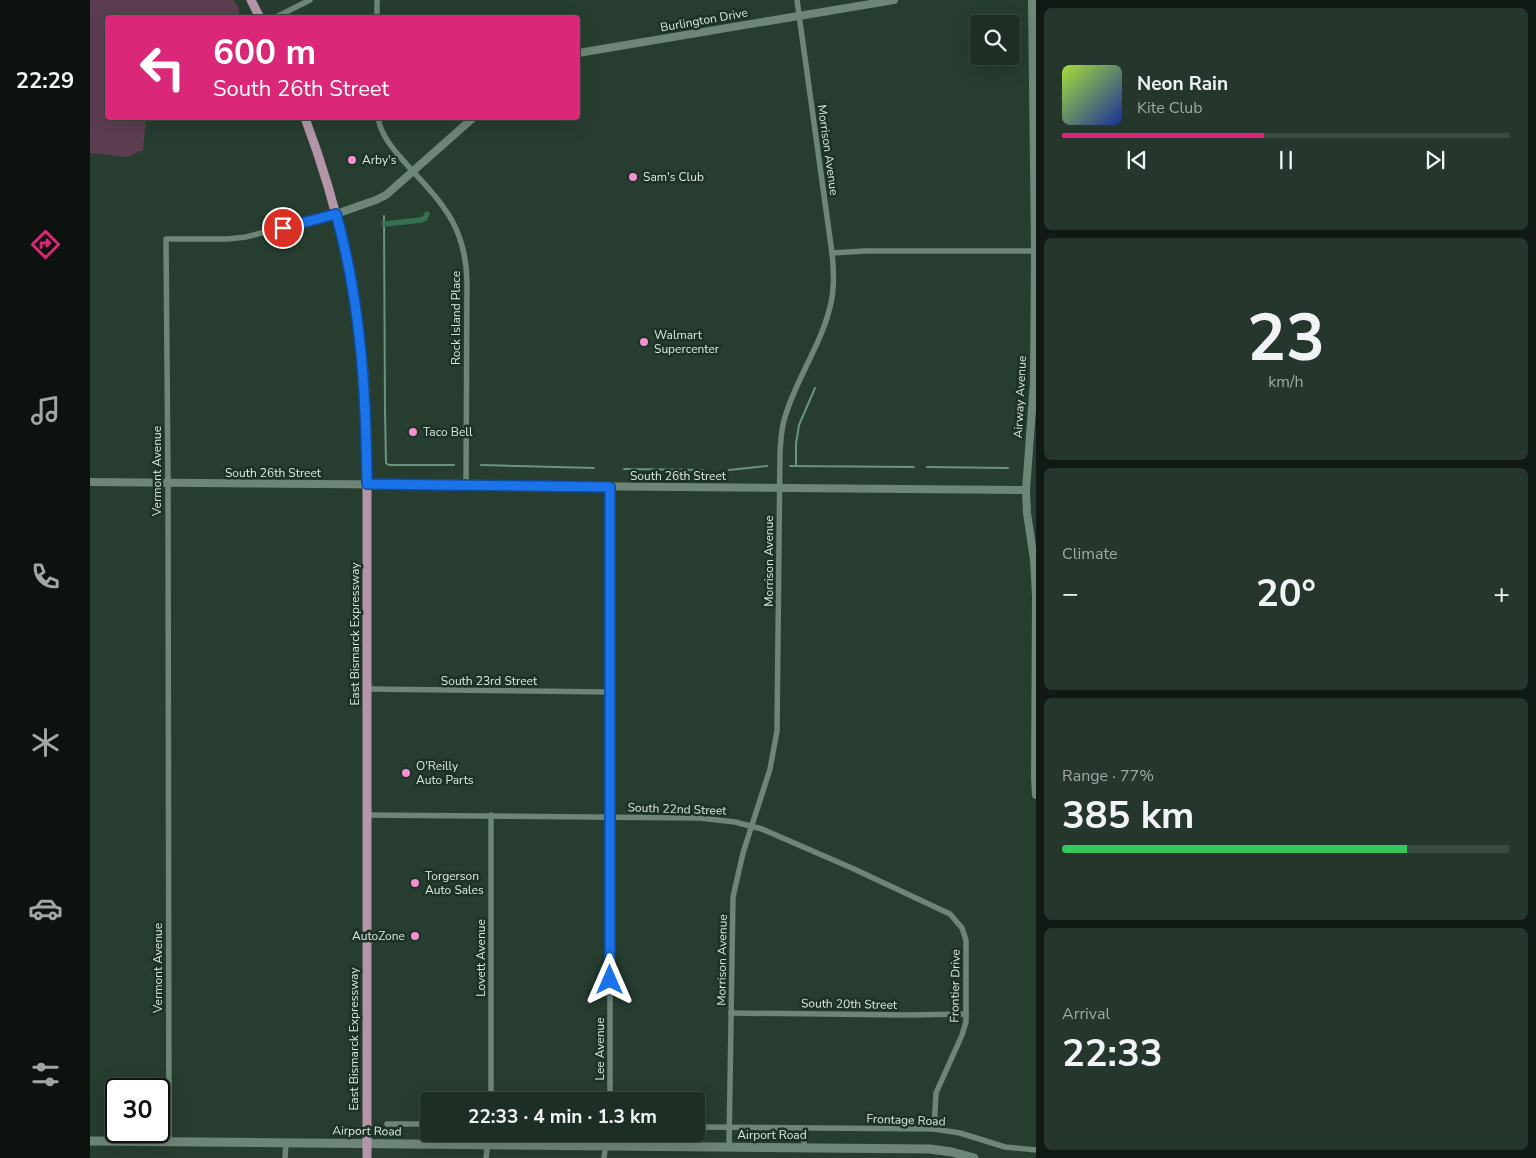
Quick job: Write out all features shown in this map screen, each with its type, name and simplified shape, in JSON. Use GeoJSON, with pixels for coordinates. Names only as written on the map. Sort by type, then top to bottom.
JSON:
{"type":"FeatureCollection","features":[{"type":"Feature","properties":{"kind":"main road"},"geometry":{"type":"LineString","coordinates":[[251,0],[258,15]]}},
{"type":"Feature","properties":{"kind":"main road","name":"East Bismarck Expressway"},"geometry":{"type":"LineString","coordinates":[[306,120],[336,214],[348,264],[359,329],[366,399],[367,1158]]}},
{"type":"Feature","properties":{"kind":"main road","name":"Airport Road"},"geometry":{"type":"LineString","coordinates":[[90,1141],[105,1141]]}},
{"type":"Feature","properties":{"kind":"main road","name":"Airport Road"},"geometry":{"type":"LineString","coordinates":[[170,1142],[933,1149],[974,1158]]}},
{"type":"Feature","properties":{"kind":"street"},"geometry":{"type":"LineString","coordinates":[[280,15],[310,0]]}},
{"type":"Feature","properties":{"kind":"street"},"geometry":{"type":"LineString","coordinates":[[377,0],[377,15]]}},
{"type":"Feature","properties":{"kind":"street","name":"Morrison Avenue"},"geometry":{"type":"LineString","coordinates":[[729,1147],[733,897],[740,864],[770,769],[777,731],[782,426],[821,333],[830,307],[833,283],[832,253],[797,0]]}},
{"type":"Feature","properties":{"kind":"street","name":"Burlington Drive"},"geometry":{"type":"LineString","coordinates":[[580,53],[894,0]]}},
{"type":"Feature","properties":{"kind":"street","name":"Airway Avenue"},"geometry":{"type":"LineString","coordinates":[[1032,0],[1035,251],[1034,382],[1026,490],[1036,587],[1036,795]]}},
{"type":"Feature","properties":{"kind":"street","name":"Rock Island Place"},"geometry":{"type":"LineString","coordinates":[[379,120],[386,139],[446,210],[459,237],[465,262],[467,282],[466,485]]}},
{"type":"Feature","properties":{"kind":"street"},"geometry":{"type":"LineString","coordinates":[[336,214],[381,198],[414,172],[472,120]]}},
{"type":"Feature","properties":{"kind":"street","name":"Vermont Avenue"},"geometry":{"type":"LineString","coordinates":[[169,1078],[166,239],[227,239],[246,237],[336,214]]}},
{"type":"Feature","properties":{"kind":"street"},"geometry":{"type":"LineString","coordinates":[[832,253],[875,251],[1035,251]]}},
{"type":"Feature","properties":{"kind":"street","name":"South 26th Street"},"geometry":{"type":"LineString","coordinates":[[90,482],[1026,490]]}},
{"type":"Feature","properties":{"kind":"street","name":"Lee Avenue"},"geometry":{"type":"LineString","coordinates":[[610,487],[610,1092]]}},
{"type":"Feature","properties":{"kind":"street","name":"South 23rd Street"},"geometry":{"type":"LineString","coordinates":[[367,690],[611,692]]}},
{"type":"Feature","properties":{"kind":"street","name":"South 22nd Street"},"geometry":{"type":"LineString","coordinates":[[367,815],[710,818],[735,822],[752,826],[854,869],[939,909]]}},
{"type":"Feature","properties":{"kind":"street","name":"Lovett Avenue"},"geometry":{"type":"LineString","coordinates":[[491,815],[491,1092]]}},
{"type":"Feature","properties":{"kind":"street","name":"Frontier Drive"},"geometry":{"type":"LineString","coordinates":[[934,1129],[936,1093],[966,1024],[967,946],[965,934],[954,917],[939,909]]}},
{"type":"Feature","properties":{"kind":"street","name":"South 20th Street"},"geometry":{"type":"LineString","coordinates":[[731,1012],[906,1015],[966,1014]]}},
{"type":"Feature","properties":{"kind":"street"},"geometry":{"type":"LineString","coordinates":[[387,1124],[420,1124]]}},
{"type":"Feature","properties":{"kind":"street","name":"Frontage Road"},"geometry":{"type":"LineString","coordinates":[[705,1127],[934,1129],[960,1133],[1005,1147],[1036,1150]]}},
{"type":"Feature","properties":{"kind":"street"},"geometry":{"type":"LineString","coordinates":[[804,1128],[804,1148]]}},
{"type":"Feature","properties":{"kind":"street"},"geometry":{"type":"LineString","coordinates":[[486,1158],[488,1142]]}},
{"type":"Feature","properties":{"kind":"street"},"geometry":{"type":"LineString","coordinates":[[604,1158],[606,1142]]}},
{"type":"Feature","properties":{"kind":"street"},"geometry":{"type":"LineString","coordinates":[[285,1158],[286,1143]]}},
{"type":"Feature","properties":{"kind":"shaded area"},"geometry":{"type":"Polygon","coordinates":[[[90,0],[233,0],[239,8],[239,15],[105,15],[105,120],[146,120],[143,150],[127,157],[90,153],[90,0]]]}},
{"type":"Feature","properties":{"kind":"waterway"},"geometry":{"type":"LineString","coordinates":[[384,224],[421,220],[427,214]]}},
{"type":"Feature","properties":{"kind":"waterway"},"geometry":{"type":"LineString","coordinates":[[384,216],[386,463],[389,465],[454,465]]}},
{"type":"Feature","properties":{"kind":"waterway"},"geometry":{"type":"LineString","coordinates":[[796,466],[796,444],[799,425],[815,388]]}},
{"type":"Feature","properties":{"kind":"waterway"},"geometry":{"type":"LineString","coordinates":[[481,465],[594,468]]}},
{"type":"Feature","properties":{"kind":"waterway"},"geometry":{"type":"LineString","coordinates":[[729,470],[767,466]]}},
{"type":"Feature","properties":{"kind":"waterway"},"geometry":{"type":"LineString","coordinates":[[790,466],[914,467]]}},
{"type":"Feature","properties":{"kind":"waterway"},"geometry":{"type":"LineString","coordinates":[[927,467],[1008,468]]}},
{"type":"Feature","properties":{"kind":"waterway"},"geometry":{"type":"LineString","coordinates":[[624,469],[703,470]]}},
{"type":"Feature","properties":{"kind":"place","name":"Arby's"},"geometry":{"type":"Point","coordinates":[352,160]}},
{"type":"Feature","properties":{"kind":"place","name":"Sam's Club"},"geometry":{"type":"Point","coordinates":[633,177]}},
{"type":"Feature","properties":{"kind":"place","name":"Walmart Supercenter"},"geometry":{"type":"Point","coordinates":[644,342]}},
{"type":"Feature","properties":{"kind":"place","name":"Taco Bell"},"geometry":{"type":"Point","coordinates":[413,432]}},
{"type":"Feature","properties":{"kind":"place","name":"O'Reilly Auto Parts"},"geometry":{"type":"Point","coordinates":[406,773]}},
{"type":"Feature","properties":{"kind":"place","name":"Torgerson Auto Sales"},"geometry":{"type":"Point","coordinates":[415,883]}},
{"type":"Feature","properties":{"kind":"place","name":"AutoZone"},"geometry":{"type":"Point","coordinates":[415,936]}},
{"type":"Feature","properties":{"kind":"route"},"geometry":{"type":"LineString","coordinates":[[283,228],[336,214],[347,259],[359,329],[366,404],[367,484],[610,487],[610,980]]}}]}
